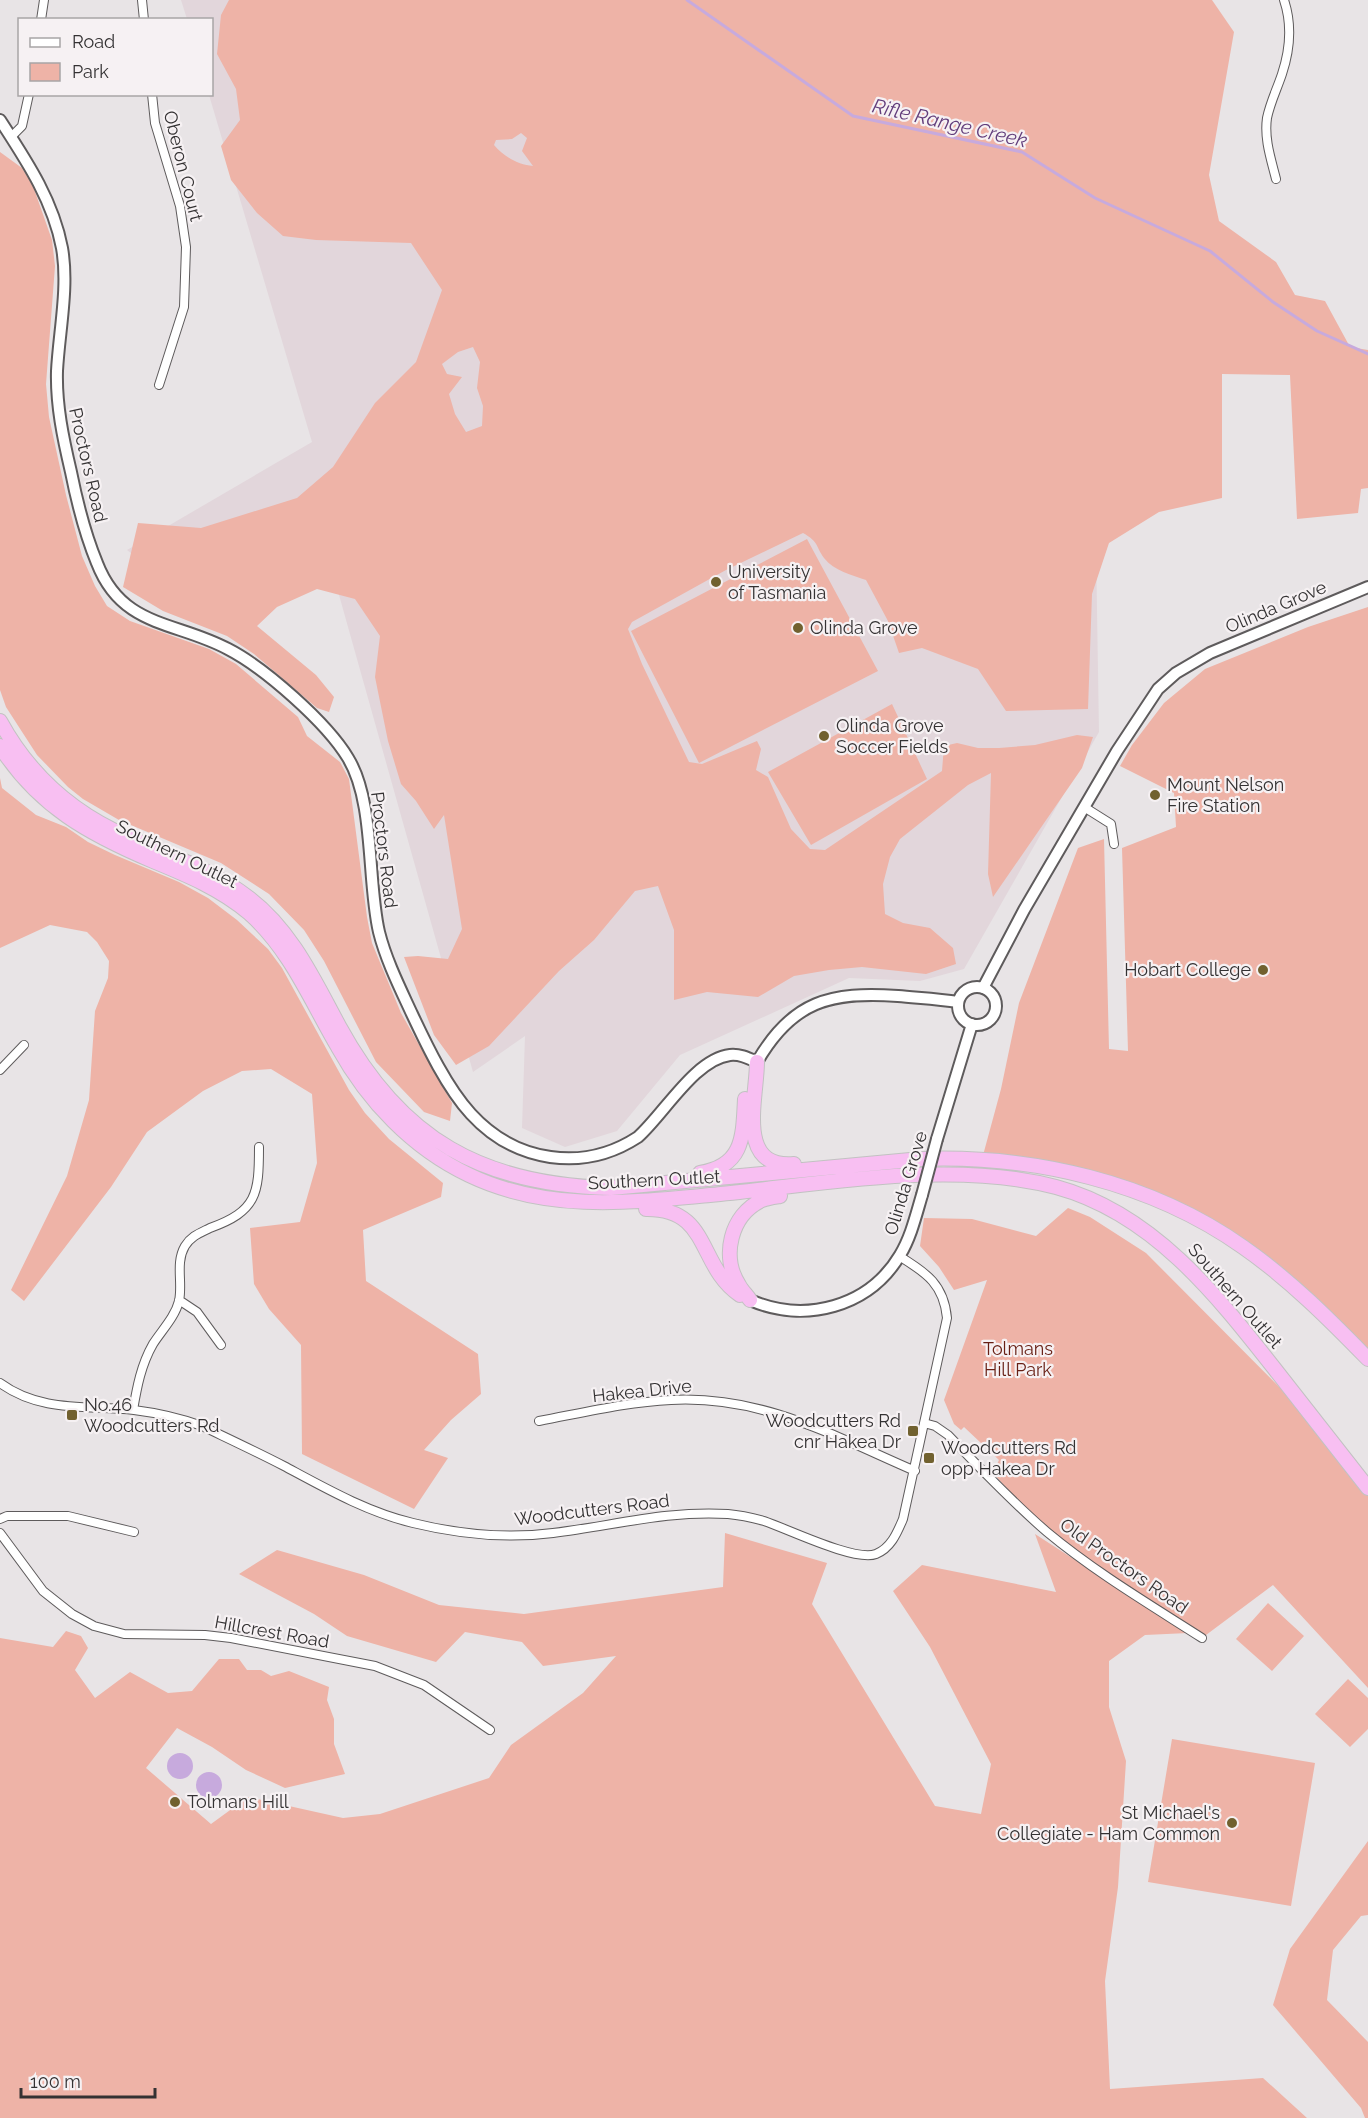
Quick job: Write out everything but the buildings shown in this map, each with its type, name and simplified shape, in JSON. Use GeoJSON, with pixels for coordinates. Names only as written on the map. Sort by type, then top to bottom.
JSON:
{"type":"FeatureCollection","features":[{"type":"Feature","properties":{"kind":"highway","name":"Southern Outlet"},"geometry":{"type":"LineString","coordinates":[[0,721],[15,747],[35,773],[69,804],[118,833],[210,873],[263,909],[303,959],[340,1028],[369,1074],[395,1105],[417,1126],[443,1145],[484,1166],[531,1181],[602,1188],[921,1159],[955,1158],[1022,1164],[1064,1171],[1122,1187],[1177,1208],[1211,1226],[1244,1247],[1284,1278],[1368,1359]]}},
{"type":"Feature","properties":{"kind":"highway","name":"Southern Outlet"},"geometry":{"type":"LineString","coordinates":[[0,746],[32,787],[69,818],[96,835],[211,887],[249,913],[273,937],[291,963],[336,1045],[362,1085],[382,1110],[418,1143],[455,1168],[486,1183],[536,1198],[571,1203],[659,1200],[916,1176],[990,1177],[1036,1183],[1084,1197],[1152,1236],[1193,1271],[1248,1335],[1368,1488]]}},
{"type":"Feature","properties":{"kind":"highway"},"geometry":{"type":"LineString","coordinates":[[757,1062],[753,1104],[755,1139],[762,1155],[775,1163],[790,1164],[922,1152],[946,1152],[985,1155],[1022,1164]]}},
{"type":"Feature","properties":{"kind":"highway"},"geometry":{"type":"LineString","coordinates":[[561,1185],[702,1173],[725,1165],[735,1156],[740,1144],[746,1087],[757,1062]]}},
{"type":"Feature","properties":{"kind":"highway"},"geometry":{"type":"LineString","coordinates":[[750,1300],[738,1285],[732,1271],[729,1258],[730,1244],[740,1219],[748,1209],[764,1199],[792,1194],[906,1183],[987,1183],[1060,1196],[1096,1211],[1122,1226],[1173,1261],[1218,1308],[1248,1335]]}},
{"type":"Feature","properties":{"kind":"highway"},"geometry":{"type":"LineString","coordinates":[[571,1203],[601,1209],[661,1209],[677,1213],[693,1227],[719,1275],[738,1294],[750,1300]]}},
{"type":"Feature","properties":{"kind":"street"},"geometry":{"type":"LineString","coordinates":[[41,18],[44,0]]}},
{"type":"Feature","properties":{"kind":"street"},"geometry":{"type":"LineString","coordinates":[[142,0],[144,18]]}},
{"type":"Feature","properties":{"kind":"street"},"geometry":{"type":"LineString","coordinates":[[1276,179],[1267,144],[1266,130],[1267,117],[1287,54],[1290,36],[1288,13],[1284,0]]}},
{"type":"Feature","properties":{"kind":"street"},"geometry":{"type":"LineString","coordinates":[[11,137],[22,126],[29,96]]}},
{"type":"Feature","properties":{"kind":"street","name":"Oberon Court"},"geometry":{"type":"LineString","coordinates":[[152,96],[156,123],[180,206],[186,248],[184,306],[159,385]]}},
{"type":"Feature","properties":{"kind":"street","name":"Proctors Road"},"geometry":{"type":"LineString","coordinates":[[0,120],[41,186],[62,246],[64,270],[57,369],[58,409],[81,513],[101,574],[110,590],[128,607],[155,621],[218,644],[245,659],[297,700],[332,737],[348,758],[356,774],[363,799],[374,901],[381,939],[417,1024],[465,1106],[494,1134],[524,1149],[568,1159],[587,1158],[614,1150],[638,1137],[700,1070],[715,1060],[736,1055],[757,1062]]}},
{"type":"Feature","properties":{"kind":"street","name":"Olinda Grove"},"geometry":{"type":"LineString","coordinates":[[983,988],[1010,934],[1084,807],[1140,714],[1158,689],[1176,673],[1210,653],[1368,586]]}},
{"type":"Feature","properties":{"kind":"street"},"geometry":{"type":"LineString","coordinates":[[1084,807],[1111,824],[1114,844]]}},
{"type":"Feature","properties":{"kind":"street"},"geometry":{"type":"LineString","coordinates":[[971,988],[983,988],[993,997],[995,1009],[993,1015],[984,1023],[972,1024],[962,1018],[958,1002],[965,991],[971,988]]}},
{"type":"Feature","properties":{"kind":"street"},"geometry":{"type":"LineString","coordinates":[[757,1062],[773,1036],[788,1021],[810,1007],[829,999],[862,994],[958,1002]]}},
{"type":"Feature","properties":{"kind":"street","name":"Olinda Grove"},"geometry":{"type":"LineString","coordinates":[[750,1300],[786,1311],[826,1309],[845,1303],[868,1290],[889,1271],[912,1230],[972,1024]]}},
{"type":"Feature","properties":{"kind":"street"},"geometry":{"type":"LineString","coordinates":[[0,1070],[24,1045]]}},
{"type":"Feature","properties":{"kind":"street"},"geometry":{"type":"LineString","coordinates":[[133,1410],[143,1364],[172,1317],[179,1300],[180,1263],[186,1245],[198,1233],[237,1216],[249,1204],[258,1183],[259,1147]]}},
{"type":"Feature","properties":{"kind":"street","name":"Woodcutters Road"},"geometry":{"type":"LineString","coordinates":[[0,1383],[53,1405],[71,1408],[133,1410],[161,1414],[202,1426],[341,1496],[388,1515],[438,1529],[488,1535],[533,1535],[657,1516],[731,1515],[762,1521],[854,1554],[872,1555],[886,1548],[896,1536],[903,1519],[946,1331],[946,1304],[942,1293],[934,1281],[899,1256]]}},
{"type":"Feature","properties":{"kind":"street"},"geometry":{"type":"LineString","coordinates":[[179,1300],[197,1312],[221,1345]]}},
{"type":"Feature","properties":{"kind":"street","name":"Hakea Drive"},"geometry":{"type":"LineString","coordinates":[[539,1421],[660,1401],[690,1399],[731,1402],[791,1417],[915,1471]]}},
{"type":"Feature","properties":{"kind":"street","name":"Old Proctors Road"},"geometry":{"type":"LineString","coordinates":[[924,1423],[935,1426],[948,1435],[1045,1530],[1063,1544],[1102,1574],[1202,1638]]}},
{"type":"Feature","properties":{"kind":"street"},"geometry":{"type":"LineString","coordinates":[[0,1519],[7,1516],[68,1516],[134,1532]]}},
{"type":"Feature","properties":{"kind":"street","name":"Hillcrest Road"},"geometry":{"type":"LineString","coordinates":[[0,1533],[43,1591],[72,1614],[94,1626],[124,1634],[205,1635],[231,1638],[375,1666],[424,1685],[490,1730]]}},
{"type":"Feature","properties":{"kind":"shaded area","name":"University of Tasmania"},"geometry":{"type":"Polygon","coordinates":[[[181,0],[1140,0],[1088,57],[1099,732],[964,969],[920,981],[849,978],[680,1055],[617,1131],[565,1147],[522,1128],[525,1036],[473,1072],[332,570],[231,632],[127,550],[312,442],[209,96],[213,96],[213,18],[187,18],[181,0]]]}},
{"type":"Feature","properties":{"kind":"shaded area"},"geometry":{"type":"Polygon","coordinates":[[[180,1753],[189,1757],[193,1766],[189,1775],[180,1779],[171,1775],[167,1766],[171,1757],[180,1753]]]}},
{"type":"Feature","properties":{"kind":"shaded area"},"geometry":{"type":"Polygon","coordinates":[[[209,1772],[218,1776],[222,1785],[218,1794],[209,1798],[200,1794],[196,1785],[200,1776],[209,1772]]]}},
{"type":"Feature","properties":{"kind":"green space","name":"University of Tasmania"},"geometry":{"type":"Polygon","coordinates":[[[229,0],[1212,0],[1234,32],[1209,175],[1219,221],[1276,262],[1295,295],[1325,301],[1350,347],[1368,350],[1368,488],[1361,489],[1358,513],[1297,519],[1290,375],[1222,374],[1222,498],[1159,512],[1109,543],[1092,594],[1088,709],[1006,711],[978,669],[922,648],[899,653],[888,621],[866,580],[833,566],[824,558],[814,541],[803,533],[726,570],[632,622],[628,629],[642,664],[689,762],[702,764],[757,741],[761,749],[756,770],[768,777],[791,829],[810,849],[825,850],[942,771],[944,746],[957,743],[978,748],[999,748],[1035,745],[1077,735],[1093,737],[1082,768],[993,897],[988,874],[991,773],[968,785],[900,839],[890,857],[883,884],[885,914],[903,923],[930,928],[953,948],[956,964],[926,974],[862,967],[829,970],[794,976],[758,997],[707,992],[674,1000],[674,930],[658,886],[635,891],[594,940],[559,971],[489,1046],[456,1065],[434,1035],[404,957],[448,959],[462,929],[444,815],[434,829],[416,801],[401,784],[388,741],[375,677],[380,636],[355,599],[317,589],[277,607],[257,626],[316,675],[334,697],[329,712],[317,708],[254,654],[227,636],[163,611],[123,587],[138,523],[201,528],[297,498],[333,467],[375,403],[416,362],[442,290],[411,243],[316,240],[283,236],[257,213],[231,180],[221,146],[240,120],[236,89],[217,54],[221,15],[229,0]],[[521,133],[512,139],[496,140],[494,145],[511,159],[533,166],[522,151],[527,138],[521,133]],[[473,347],[458,352],[442,364],[447,374],[462,377],[449,394],[455,414],[466,432],[482,426],[483,406],[477,388],[480,362],[473,347]]]}},
{"type":"Feature","properties":{"kind":"green space"},"geometry":{"type":"Polygon","coordinates":[[[0,152],[22,168],[33,186],[52,240],[55,266],[46,384],[49,417],[82,556],[95,586],[107,606],[130,621],[209,649],[236,664],[298,717],[307,736],[340,762],[349,779],[372,943],[401,1013],[452,1103],[450,1121],[424,1112],[376,1062],[324,961],[304,930],[269,894],[221,863],[119,820],[83,799],[37,755],[6,707],[0,690],[0,152]]]}},
{"type":"Feature","properties":{"kind":"green space"},"geometry":{"type":"Polygon","coordinates":[[[807,539],[878,671],[699,763],[631,631],[807,539]]]}},
{"type":"Feature","properties":{"kind":"green space","name":"Hobart College"},"geometry":{"type":"Polygon","coordinates":[[[1368,607],[1368,1359],[1244,1247],[1122,1187],[982,1159],[1001,1089],[1019,1003],[1078,848],[1104,839],[1109,1049],[1128,1051],[1122,848],[1176,827],[1174,793],[1120,766],[1132,745],[1164,703],[1205,669],[1308,627],[1368,607]]]}},
{"type":"Feature","properties":{"kind":"green space"},"geometry":{"type":"Polygon","coordinates":[[[892,704],[927,779],[811,845],[768,772],[892,704]]]}},
{"type":"Feature","properties":{"kind":"green space"},"geometry":{"type":"Polygon","coordinates":[[[0,778],[2,788],[36,815],[66,827],[88,842],[115,855],[179,882],[208,898],[237,920],[268,949],[282,968],[349,1090],[365,1113],[389,1139],[443,1183],[441,1197],[363,1230],[366,1281],[478,1354],[481,1394],[451,1420],[424,1450],[448,1458],[414,1509],[302,1454],[301,1345],[269,1309],[254,1284],[250,1228],[300,1222],[317,1163],[312,1094],[271,1069],[242,1071],[203,1091],[147,1132],[111,1187],[24,1301],[11,1290],[67,1176],[89,1100],[95,1011],[108,978],[109,961],[97,942],[87,932],[50,925],[0,948],[0,778]]]}},
{"type":"Feature","properties":{"kind":"green space","name":"Tolmans Hill Park"},"geometry":{"type":"Polygon","coordinates":[[[1068,1208],[1090,1217],[1146,1253],[1326,1434],[1368,1488],[1368,1688],[1273,1585],[1202,1638],[1103,1574],[1034,1519],[993,1473],[999,1460],[964,1427],[961,1430],[954,1424],[944,1400],[987,1280],[954,1290],[939,1267],[920,1246],[924,1218],[972,1219],[1036,1236],[1068,1208]]]}},
{"type":"Feature","properties":{"kind":"green space"},"geometry":{"type":"Polygon","coordinates":[[[725,1533],[827,1563],[812,1604],[935,1806],[981,1814],[991,1764],[930,1647],[893,1591],[922,1565],[1056,1592],[1035,1534],[1188,1633],[1145,1635],[1109,1661],[1109,1707],[1126,1761],[1118,1887],[1105,1981],[1110,2089],[1263,2078],[1307,2118],[0,2118],[0,1638],[53,1647],[66,1631],[81,1636],[88,1648],[75,1670],[95,1698],[130,1672],[168,1693],[192,1691],[219,1659],[239,1659],[247,1670],[261,1670],[271,1676],[289,1671],[329,1687],[327,1700],[334,1719],[334,1744],[345,1774],[285,1788],[246,1770],[212,1747],[177,1728],[146,1768],[211,1824],[248,1797],[343,1818],[380,1814],[489,1778],[511,1745],[583,1693],[616,1656],[543,1666],[522,1642],[465,1632],[436,1662],[347,1636],[314,1614],[239,1574],[277,1550],[364,1575],[439,1605],[524,1614],[723,1587],[725,1533]]]}},
{"type":"Feature","properties":{"kind":"green space"},"geometry":{"type":"Polygon","coordinates":[[[1268,1603],[1304,1636],[1272,1671],[1236,1639],[1268,1603]]]}},
{"type":"Feature","properties":{"kind":"green space"},"geometry":{"type":"Polygon","coordinates":[[[1348,1679],[1368,1698],[1368,1729],[1350,1747],[1315,1714],[1348,1679]]]}},
{"type":"Feature","properties":{"kind":"green space","name":"St Michael's Collegiate - Ham Common"},"geometry":{"type":"Polygon","coordinates":[[[1172,1739],[1315,1763],[1291,1906],[1148,1882],[1172,1739]]]}},
{"type":"Feature","properties":{"kind":"green space"},"geometry":{"type":"Polygon","coordinates":[[[1368,1841],[1368,1915],[1361,1916],[1333,1950],[1327,2000],[1368,2042],[1368,2118],[1365,2118],[1361,2108],[1273,2005],[1290,1949],[1368,1841]]]}},
{"type":"Feature","properties":{"kind":"waterway","name":"Rifle Range Creek"},"geometry":{"type":"LineString","coordinates":[[687,0],[853,116],[1022,152],[1095,198],[1210,251],[1273,302],[1317,331],[1368,354]]}},
{"type":"Feature","properties":{"kind":"place","name":"University of Tasmania"},"geometry":{"type":"Point","coordinates":[716,582]}},
{"type":"Feature","properties":{"kind":"place","name":"Olinda Grove"},"geometry":{"type":"Point","coordinates":[798,628]}},
{"type":"Feature","properties":{"kind":"place","name":"Olinda Grove Soccer Fields"},"geometry":{"type":"Point","coordinates":[824,736]}},
{"type":"Feature","properties":{"kind":"place","name":"Mount Nelson Fire Station"},"geometry":{"type":"Point","coordinates":[1155,795]}},
{"type":"Feature","properties":{"kind":"place","name":"Hobart College"},"geometry":{"type":"Point","coordinates":[1263,970]}},
{"type":"Feature","properties":{"kind":"place","name":"No.46 Woodcutters Rd"},"geometry":{"type":"Point","coordinates":[72,1415]}},
{"type":"Feature","properties":{"kind":"place","name":"Woodcutters Rd cnr Hakea Dr"},"geometry":{"type":"Point","coordinates":[913,1431]}},
{"type":"Feature","properties":{"kind":"place","name":"Woodcutters Rd opp Hakea Dr"},"geometry":{"type":"Point","coordinates":[929,1458]}},
{"type":"Feature","properties":{"kind":"place","name":"Tolmans Hill"},"geometry":{"type":"Point","coordinates":[175,1802]}},
{"type":"Feature","properties":{"kind":"place","name":"St Michael's Collegiate - Ham Common"},"geometry":{"type":"Point","coordinates":[1232,1823]}}]}
